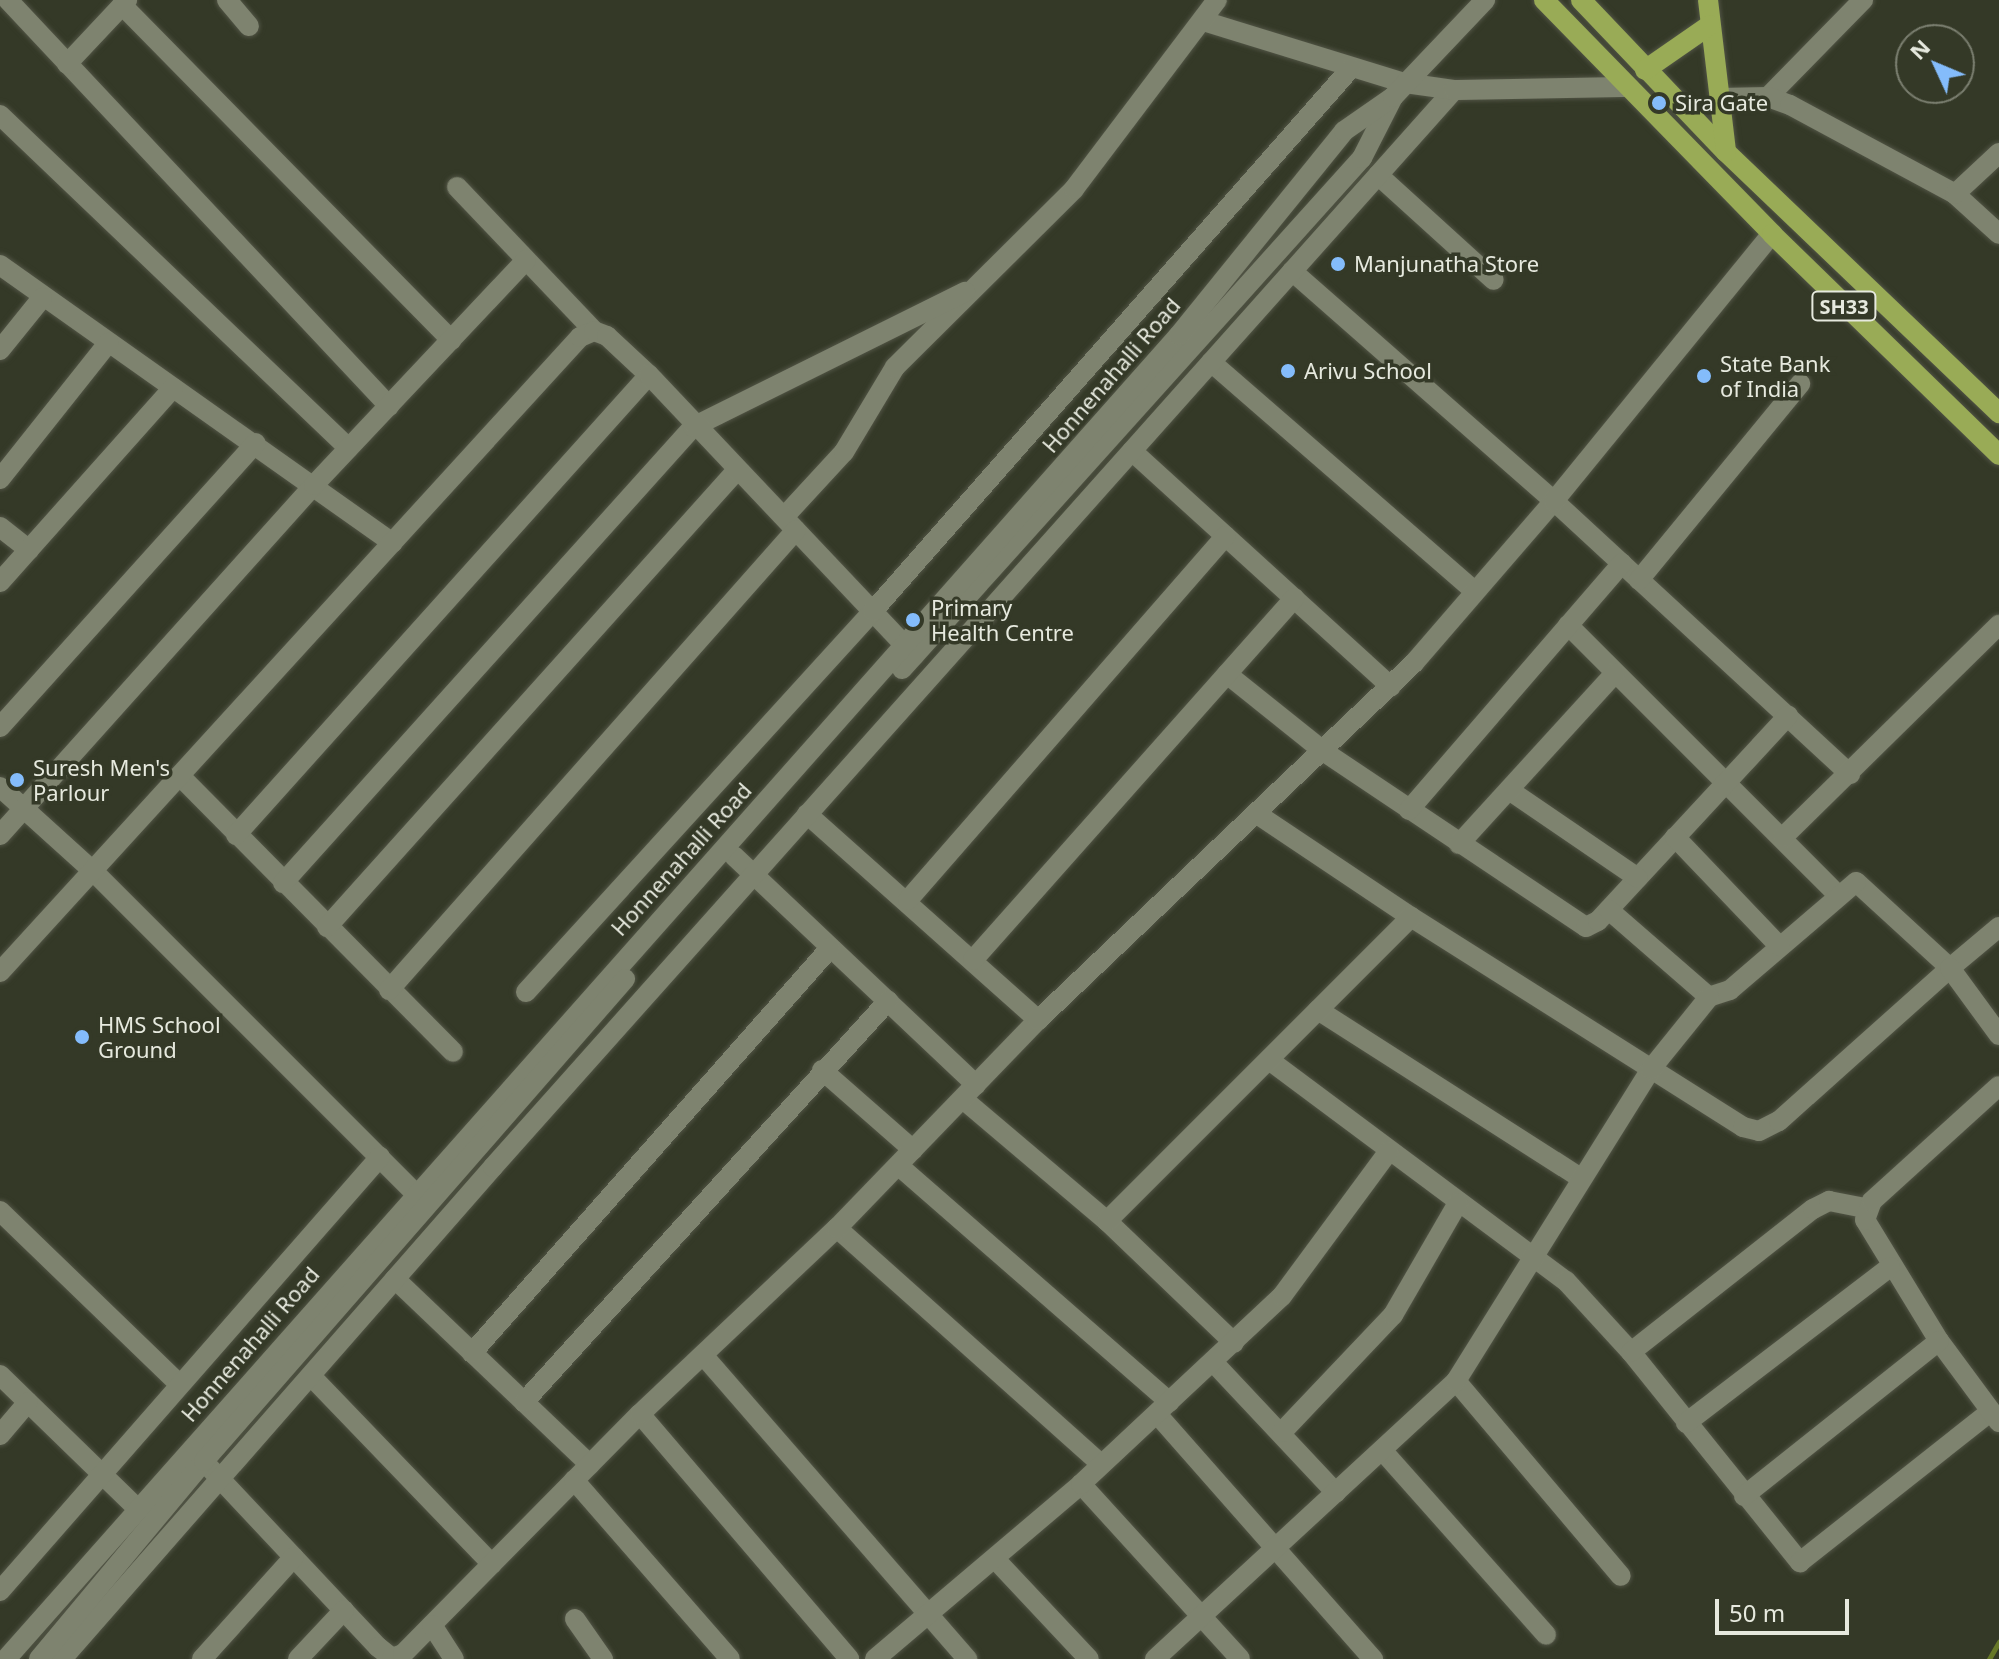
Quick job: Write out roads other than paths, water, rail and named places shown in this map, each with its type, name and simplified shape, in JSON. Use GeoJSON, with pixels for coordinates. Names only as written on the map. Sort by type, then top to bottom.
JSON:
{"type":"FeatureCollection","features":[{"type":"Feature","properties":{"kind":"main road","name":"SH33"},"geometry":{"type":"LineString","coordinates":[[1544,0],[1772,234],[1999,455]]}},
{"type":"Feature","properties":{"kind":"main road","name":"SH33"},"geometry":{"type":"LineString","coordinates":[[1581,0],[1726,152],[1999,413]]}},
{"type":"Feature","properties":{"kind":"main road"},"geometry":{"type":"LineString","coordinates":[[1708,0],[1726,152]]}},
{"type":"Feature","properties":{"kind":"main road"},"geometry":{"type":"LineString","coordinates":[[1645,70],[1710,25]]}},
{"type":"Feature","properties":{"kind":"street"},"geometry":{"type":"LineString","coordinates":[[8,0],[389,406]]}},
{"type":"Feature","properties":{"kind":"street"},"geometry":{"type":"LineString","coordinates":[[227,0],[249,26]]}},
{"type":"Feature","properties":{"kind":"street"},"geometry":{"type":"LineString","coordinates":[[389,990],[790,523],[844,452],[886,378],[965,292],[1074,189],[1217,0]]}},
{"type":"Feature","properties":{"kind":"street","name":"Honnenahalli Road"},"geometry":{"type":"LineString","coordinates":[[6,1659],[137,1508],[197,1454],[734,856],[1179,335],[1344,131],[1399,90],[1485,0]]}},
{"type":"Feature","properties":{"kind":"street"},"geometry":{"type":"LineString","coordinates":[[1768,97],[1863,0]]}},
{"type":"Feature","properties":{"kind":"street"},"geometry":{"type":"LineString","coordinates":[[67,64],[125,3],[451,340]]}},
{"type":"Feature","properties":{"kind":"street"},"geometry":{"type":"LineString","coordinates":[[1203,21],[1351,68],[1399,90],[1626,87]]}},
{"type":"Feature","properties":{"kind":"street"},"geometry":{"type":"LineString","coordinates":[[526,992],[873,611],[1351,68]]}},
{"type":"Feature","properties":{"kind":"street","name":"Honnenahalli Road"},"geometry":{"type":"LineString","coordinates":[[39,1659],[197,1454],[415,1193],[1362,158],[1399,90]]}},
{"type":"Feature","properties":{"kind":"street"},"geometry":{"type":"LineString","coordinates":[[62,1659],[807,814],[1454,90]]}},
{"type":"Feature","properties":{"kind":"street"},"geometry":{"type":"LineString","coordinates":[[1719,98],[1768,97],[1955,194],[1999,234]]}},
{"type":"Feature","properties":{"kind":"street"},"geometry":{"type":"LineString","coordinates":[[0,115],[349,448]]}},
{"type":"Feature","properties":{"kind":"street"},"geometry":{"type":"LineString","coordinates":[[1955,194],[1999,153]]}},
{"type":"Feature","properties":{"kind":"street"},"geometry":{"type":"LineString","coordinates":[[1378,175],[1494,280]]}},
{"type":"Feature","properties":{"kind":"street"},"geometry":{"type":"LineString","coordinates":[[457,187],[594,331],[607,336],[649,375],[693,427],[790,523],[909,650]]}},
{"type":"Feature","properties":{"kind":"street"},"geometry":{"type":"LineString","coordinates":[[197,1454],[392,1659],[403,1654],[640,1414],[837,1228],[1038,1020],[1391,687],[1554,501],[1772,234]]}},
{"type":"Feature","properties":{"kind":"street"},"geometry":{"type":"LineString","coordinates":[[0,835],[314,485],[526,260]]}},
{"type":"Feature","properties":{"kind":"street"},"geometry":{"type":"LineString","coordinates":[[0,265],[42,298],[256,443],[392,543]]}},
{"type":"Feature","properties":{"kind":"street"},"geometry":{"type":"LineString","coordinates":[[1292,271],[1554,501],[1850,774]]}},
{"type":"Feature","properties":{"kind":"street"},"geometry":{"type":"LineString","coordinates":[[283,883],[693,427],[965,292]]}},
{"type":"Feature","properties":{"kind":"street"},"geometry":{"type":"LineString","coordinates":[[0,350],[42,298]]}},
{"type":"Feature","properties":{"kind":"street"},"geometry":{"type":"LineString","coordinates":[[0,972],[580,337],[594,331]]}},
{"type":"Feature","properties":{"kind":"street"},"geometry":{"type":"LineString","coordinates":[[0,479],[108,343]]}},
{"type":"Feature","properties":{"kind":"street"},"geometry":{"type":"LineString","coordinates":[[1211,362],[1474,591]]}},
{"type":"Feature","properties":{"kind":"street"},"geometry":{"type":"LineString","coordinates":[[236,835],[649,375]]}},
{"type":"Feature","properties":{"kind":"street"},"geometry":{"type":"LineString","coordinates":[[1639,580],[1800,384]]}},
{"type":"Feature","properties":{"kind":"street"},"geometry":{"type":"LineString","coordinates":[[0,582],[173,388]]}},
{"type":"Feature","properties":{"kind":"street"},"geometry":{"type":"LineString","coordinates":[[0,727],[256,443]]}},
{"type":"Feature","properties":{"kind":"street"},"geometry":{"type":"LineString","coordinates":[[1132,451],[1391,687]]}},
{"type":"Feature","properties":{"kind":"street"},"geometry":{"type":"LineString","coordinates":[[327,927],[737,470]]}},
{"type":"Feature","properties":{"kind":"street"},"geometry":{"type":"LineString","coordinates":[[0,527],[29,550]]}},
{"type":"Feature","properties":{"kind":"street"},"geometry":{"type":"LineString","coordinates":[[908,900],[1226,536]]}},
{"type":"Feature","properties":{"kind":"street"},"geometry":{"type":"LineString","coordinates":[[1409,810],[1622,563]]}},
{"type":"Feature","properties":{"kind":"street"},"geometry":{"type":"LineString","coordinates":[[973,960],[1294,598]]}},
{"type":"Feature","properties":{"kind":"street"},"geometry":{"type":"LineString","coordinates":[[1568,625],[1837,894]]}},
{"type":"Feature","properties":{"kind":"street"},"geometry":{"type":"LineString","coordinates":[[1783,837],[1999,625]]}},
{"type":"Feature","properties":{"kind":"street"},"geometry":{"type":"LineString","coordinates":[[1459,844],[1615,673]]}},
{"type":"Feature","properties":{"kind":"street"},"geometry":{"type":"LineString","coordinates":[[1227,674],[1323,751],[1586,927],[1609,910],[1788,716]]}},
{"type":"Feature","properties":{"kind":"street"},"geometry":{"type":"LineString","coordinates":[[180,776],[453,1052]]}},
{"type":"Feature","properties":{"kind":"street"},"geometry":{"type":"LineString","coordinates":[[0,787],[93,871],[415,1193]]}},
{"type":"Feature","properties":{"kind":"street"},"geometry":{"type":"LineString","coordinates":[[1509,790],[1638,878]]}},
{"type":"Feature","properties":{"kind":"street"},"geometry":{"type":"LineString","coordinates":[[807,814],[908,900],[1038,1020]]}},
{"type":"Feature","properties":{"kind":"street"},"geometry":{"type":"LineString","coordinates":[[1257,814],[1411,917],[1651,1069],[1743,1127],[1759,1131],[1779,1121],[1999,927]]}},
{"type":"Feature","properties":{"kind":"street"},"geometry":{"type":"LineString","coordinates":[[1675,837],[1779,946]]}},
{"type":"Feature","properties":{"kind":"street"},"geometry":{"type":"LineString","coordinates":[[734,856],[888,1001],[969,1092],[1234,1343]]}},
{"type":"Feature","properties":{"kind":"street"},"geometry":{"type":"LineString","coordinates":[[1155,1659],[1203,1618],[1456,1381],[1651,1069],[1709,997],[1730,990],[1848,883],[1863,886],[1950,968],[1999,1035]]}},
{"type":"Feature","properties":{"kind":"street"},"geometry":{"type":"LineString","coordinates":[[1609,910],[1709,997]]}},
{"type":"Feature","properties":{"kind":"street"},"geometry":{"type":"LineString","coordinates":[[1107,1221],[1411,917]]}},
{"type":"Feature","properties":{"kind":"street"},"geometry":{"type":"LineString","coordinates":[[472,1353],[830,948]]}},
{"type":"Feature","properties":{"kind":"street"},"geometry":{"type":"LineString","coordinates":[[524,1402],[822,1070],[888,1001]]}},
{"type":"Feature","properties":{"kind":"street"},"geometry":{"type":"LineString","coordinates":[[1318,1010],[1581,1178]]}},
{"type":"Feature","properties":{"kind":"street"},"geometry":{"type":"LineString","coordinates":[[1269,1060],[1531,1258],[1566,1281],[1631,1352],[1800,1562],[1995,1417],[1890,1267],[1865,1220],[1865,1208],[1999,1086]]}},
{"type":"Feature","properties":{"kind":"street"},"geometry":{"type":"LineString","coordinates":[[822,1070],[913,1150]]}},
{"type":"Feature","properties":{"kind":"street"},"geometry":{"type":"LineString","coordinates":[[875,1659],[1081,1484],[1214,1363],[1303,1271],[1389,1151]]}},
{"type":"Feature","properties":{"kind":"street"},"geometry":{"type":"LineString","coordinates":[[0,1591],[380,1157]]}},
{"type":"Feature","properties":{"kind":"street"},"geometry":{"type":"LineString","coordinates":[[899,1166],[1163,1408],[1275,1549],[1373,1659]]}},
{"type":"Feature","properties":{"kind":"street"},"geometry":{"type":"LineString","coordinates":[[1631,1352],[1813,1209],[1829,1201],[1865,1208]]}},
{"type":"Feature","properties":{"kind":"street"},"geometry":{"type":"LineString","coordinates":[[1282,1432],[1393,1315],[1458,1203]]}},
{"type":"Feature","properties":{"kind":"street"},"geometry":{"type":"LineString","coordinates":[[0,1211],[179,1384]]}},
{"type":"Feature","properties":{"kind":"street"},"geometry":{"type":"LineString","coordinates":[[837,1228],[1101,1464]]}},
{"type":"Feature","properties":{"kind":"street"},"geometry":{"type":"LineString","coordinates":[[1686,1423],[1890,1267]]}},
{"type":"Feature","properties":{"kind":"street"},"geometry":{"type":"LineString","coordinates":[[395,1279],[590,1465]]}},
{"type":"Feature","properties":{"kind":"street"},"geometry":{"type":"LineString","coordinates":[[1744,1496],[1939,1341]]}},
{"type":"Feature","properties":{"kind":"street"},"geometry":{"type":"LineString","coordinates":[[703,1355],[967,1659]]}},
{"type":"Feature","properties":{"kind":"street"},"geometry":{"type":"LineString","coordinates":[[1214,1363],[1336,1493]]}},
{"type":"Feature","properties":{"kind":"street"},"geometry":{"type":"LineString","coordinates":[[0,1375],[137,1508]]}},
{"type":"Feature","properties":{"kind":"street"},"geometry":{"type":"LineString","coordinates":[[311,1376],[492,1564]]}},
{"type":"Feature","properties":{"kind":"street"},"geometry":{"type":"LineString","coordinates":[[1456,1381],[1621,1576]]}},
{"type":"Feature","properties":{"kind":"street"},"geometry":{"type":"LineString","coordinates":[[0,1435],[28,1402]]}},
{"type":"Feature","properties":{"kind":"street"},"geometry":{"type":"LineString","coordinates":[[640,1414],[849,1659]]}},
{"type":"Feature","properties":{"kind":"street"},"geometry":{"type":"LineString","coordinates":[[1382,1450],[1546,1635]]}},
{"type":"Feature","properties":{"kind":"street"},"geometry":{"type":"LineString","coordinates":[[574,1480],[730,1659]]}},
{"type":"Feature","properties":{"kind":"street"},"geometry":{"type":"LineString","coordinates":[[1081,1484],[1240,1659]]}},
{"type":"Feature","properties":{"kind":"street"},"geometry":{"type":"LineString","coordinates":[[202,1659],[294,1557]]}},
{"type":"Feature","properties":{"kind":"street"},"geometry":{"type":"LineString","coordinates":[[995,1559],[1089,1659]]}},
{"type":"Feature","properties":{"kind":"street"},"geometry":{"type":"LineString","coordinates":[[298,1659],[344,1610]]}},
{"type":"Feature","properties":{"kind":"street"},"geometry":{"type":"LineString","coordinates":[[575,1619],[603,1659]]}},
{"type":"Feature","properties":{"kind":"street"},"geometry":{"type":"LineString","coordinates":[[432,1625],[454,1659]]}},
{"type":"Feature","properties":{"kind":"waterway"},"geometry":{"type":"LineString","coordinates":[[1989,1659],[1999,1642]]}},
{"type":"Feature","properties":{"kind":"place","name":"Sira Gate"},"geometry":{"type":"Point","coordinates":[1659,103]}},
{"type":"Feature","properties":{"kind":"place","name":"Manjunatha Store"},"geometry":{"type":"Point","coordinates":[1338,264]}},
{"type":"Feature","properties":{"kind":"place","name":"Arivu School"},"geometry":{"type":"Point","coordinates":[1288,371]}},
{"type":"Feature","properties":{"kind":"place","name":"State Bank of India"},"geometry":{"type":"Point","coordinates":[1704,376]}},
{"type":"Feature","properties":{"kind":"place","name":"Primary Health Centre"},"geometry":{"type":"Point","coordinates":[913,620]}},
{"type":"Feature","properties":{"kind":"place","name":"Suresh Men's Parlour"},"geometry":{"type":"Point","coordinates":[17,780]}},
{"type":"Feature","properties":{"kind":"place","name":"HMS School Ground"},"geometry":{"type":"Point","coordinates":[82,1037]}}]}
